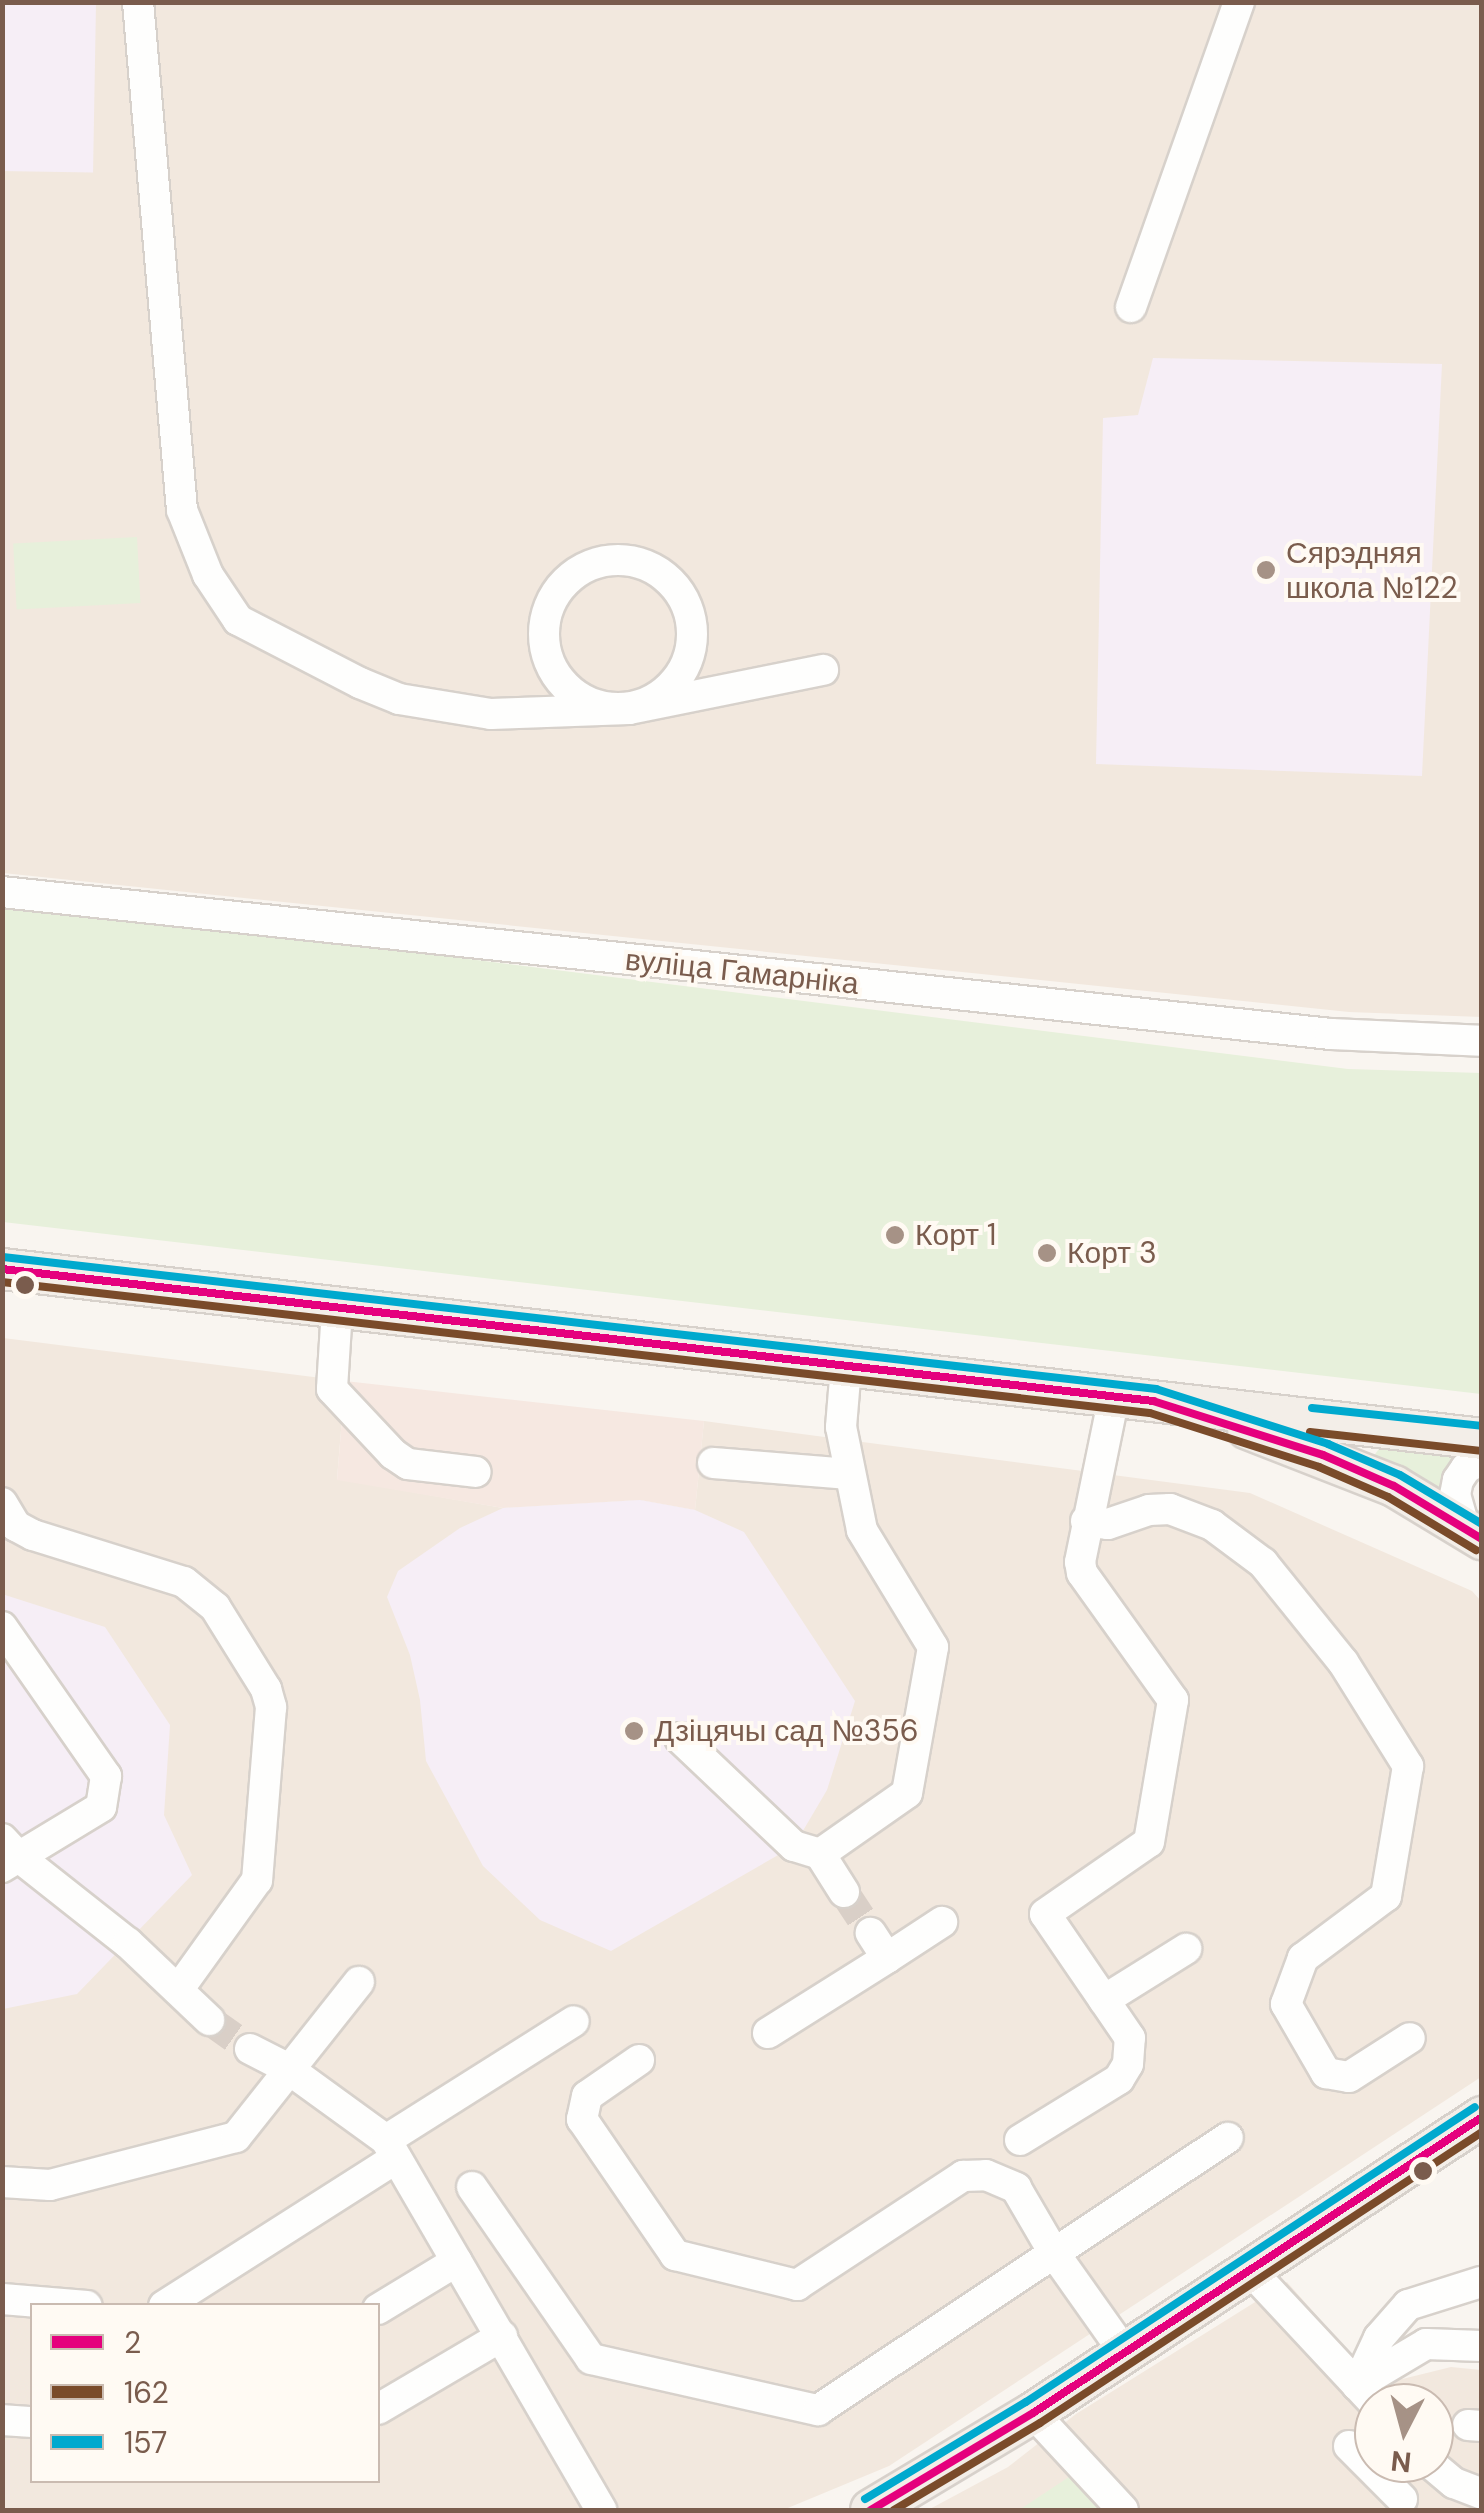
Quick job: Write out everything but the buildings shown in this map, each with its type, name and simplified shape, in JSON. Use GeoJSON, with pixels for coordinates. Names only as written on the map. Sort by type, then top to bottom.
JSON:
{"type":"FeatureCollection","features":[{"type":"Feature","properties":{"kind":"main road"},"geometry":{"type":"LineString","coordinates":[[2,1270],[1482,1439]]}},
{"type":"Feature","properties":{"kind":"main road"},"geometry":{"type":"LineString","coordinates":[[1153,1401],[1323,1454],[1394,1486],[1473,1532]]}},
{"type":"Feature","properties":{"kind":"main road"},"geometry":{"type":"LineString","coordinates":[[871,2510],[1033,2413],[1482,2117]]}},
{"type":"Feature","properties":{"kind":"street"},"geometry":{"type":"LineString","coordinates":[[138,2],[182,510],[192,542],[226,608],[262,635],[360,684],[435,708],[518,715],[629,709],[823,670]]}},
{"type":"Feature","properties":{"kind":"street"},"geometry":{"type":"LineString","coordinates":[[1131,307],[1238,2]]}},
{"type":"Feature","properties":{"kind":"street"},"geometry":{"type":"LineString","coordinates":[[628,561],[660,574],[684,600],[691,622],[691,646],[684,668],[670,686],[629,709],[584,700],[565,686],[544,646],[544,623],[558,592],[583,569],[604,562],[628,561]]}},
{"type":"Feature","properties":{"kind":"street","name":"вуліца Гамарніка"},"geometry":{"type":"LineString","coordinates":[[2,892],[1330,1034],[1482,1041]]}},
{"type":"Feature","properties":{"kind":"street"},"geometry":{"type":"LineString","coordinates":[[336,1309],[332,1389],[393,1454],[408,1464],[476,1472]]}},
{"type":"Feature","properties":{"kind":"street"},"geometry":{"type":"LineString","coordinates":[[820,1854],[907,1793],[933,1648],[862,1530],[841,1428],[846,1366]]}},
{"type":"Feature","properties":{"kind":"street"},"geometry":{"type":"LineString","coordinates":[[1020,2140],[1119,2079],[1128,2064],[1130,2038],[1045,1914],[1148,1842],[1173,1700],[1082,1573],[1086,1521],[1114,1396]]}},
{"type":"Feature","properties":{"kind":"street"},"geometry":{"type":"LineString","coordinates":[[1473,1532],[1455,1495],[1466,1468],[1482,1460]]}},
{"type":"Feature","properties":{"kind":"street"},"geometry":{"type":"LineString","coordinates":[[713,1463],[850,1474]]}},
{"type":"Feature","properties":{"kind":"street"},"geometry":{"type":"LineString","coordinates":[[2,1504],[16,1526],[33,1535],[184,1582],[215,1608],[266,1689],[271,1707],[256,1880],[178,1990]]}},
{"type":"Feature","properties":{"kind":"street"},"geometry":{"type":"LineString","coordinates":[[1086,1521],[1108,1524],[1150,1510],[1170,1509],[1212,1525],[1263,1562],[1343,1662],[1408,1766],[1386,1896],[1302,1958],[1286,2004],[1326,2073],[1348,2077],[1410,2038]]}},
{"type":"Feature","properties":{"kind":"street"},"geometry":{"type":"LineString","coordinates":[[2,1626],[106,1776],[101,1808],[8,1854],[128,1942],[209,2020]]}},
{"type":"Feature","properties":{"kind":"street"},"geometry":{"type":"LineString","coordinates":[[680,1738],[794,1846],[820,1854],[844,1892]]}},
{"type":"Feature","properties":{"kind":"street"},"geometry":{"type":"LineString","coordinates":[[768,2034],[879,1946],[942,1922]]}},
{"type":"Feature","properties":{"kind":"street"},"geometry":{"type":"LineString","coordinates":[[1104,2000],[1186,1948]]}},
{"type":"Feature","properties":{"kind":"street"},"geometry":{"type":"LineString","coordinates":[[2,2182],[50,2184],[236,2137],[358,1982]]}},
{"type":"Feature","properties":{"kind":"street"},"geometry":{"type":"LineString","coordinates":[[168,2303],[574,2021]]}},
{"type":"Feature","properties":{"kind":"street"},"geometry":{"type":"LineString","coordinates":[[250,2050],[287,2068],[391,2149],[601,2510]]}},
{"type":"Feature","properties":{"kind":"street"},"geometry":{"type":"LineString","coordinates":[[639,2060],[586,2096],[582,2119],[675,2256],[798,2286],[963,2176],[986,2174],[1016,2188],[1054,2254],[1124,2352]]}},
{"type":"Feature","properties":{"kind":"street"},"geometry":{"type":"LineString","coordinates":[[472,2187],[591,2359],[818,2410],[1228,2138]]}},
{"type":"Feature","properties":{"kind":"street"},"geometry":{"type":"LineString","coordinates":[[380,2309],[458,2261]]}},
{"type":"Feature","properties":{"kind":"street"},"geometry":{"type":"LineString","coordinates":[[1249,2269],[1355,2383]]}},
{"type":"Feature","properties":{"kind":"street"},"geometry":{"type":"LineString","coordinates":[[1368,2383],[1379,2338],[1408,2304],[1481,2282]]}},
{"type":"Feature","properties":{"kind":"street"},"geometry":{"type":"LineString","coordinates":[[2,2299],[51,2303]]}},
{"type":"Feature","properties":{"kind":"street"},"geometry":{"type":"LineString","coordinates":[[380,2409],[502,2336]]}},
{"type":"Feature","properties":{"kind":"street"},"geometry":{"type":"LineString","coordinates":[[1378,2383],[1426,2344],[1482,2346]]}},
{"type":"Feature","properties":{"kind":"street"},"geometry":{"type":"LineString","coordinates":[[1033,2413],[1123,2510]]}},
{"type":"Feature","properties":{"kind":"street"},"geometry":{"type":"LineString","coordinates":[[2,2420],[30,2422]]}},
{"type":"Feature","properties":{"kind":"street"},"geometry":{"type":"LineString","coordinates":[[1349,2446],[1402,2505],[1418,2483]]}},
{"type":"Feature","properties":{"kind":"street"},"geometry":{"type":"LineString","coordinates":[[1454,2483],[1482,2494]]}},
{"type":"Feature","properties":{"kind":"shaded area"},"geometry":{"type":"Polygon","coordinates":[[[3,2],[96,4],[93,173],[2,171],[3,2]]]}},
{"type":"Feature","properties":{"kind":"shaded area"},"geometry":{"type":"Polygon","coordinates":[[[3,3],[1481,3],[1481,1017],[1349,1012],[3,873],[3,3]]]}},
{"type":"Feature","properties":{"kind":"shaded area","name":"Сярэдняя школа №122"},"geometry":{"type":"Polygon","coordinates":[[[1153,358],[1442,364],[1422,776],[1096,764],[1103,418],[1138,415],[1153,358]]]}},
{"type":"Feature","properties":{"kind":"shaded area"},"geometry":{"type":"Polygon","coordinates":[[[3,1338],[345,1381],[337,1479],[503,1508],[640,1500],[695,1510],[704,1421],[1250,1493],[1472,1591],[1481,1601],[1481,2077],[889,2466],[783,2510],[3,2510],[3,1338]]]}},
{"type":"Feature","properties":{"kind":"shaded area"},"geometry":{"type":"Polygon","coordinates":[[[345,1381],[704,1421],[695,1510],[640,1500],[503,1508],[337,1480],[345,1381]]]}},
{"type":"Feature","properties":{"kind":"shaded area","name":"Дзіцячы сад №356"},"geometry":{"type":"Polygon","coordinates":[[[640,1500],[695,1510],[744,1532],[855,1701],[827,1790],[794,1846],[611,1951],[540,1920],[483,1866],[426,1761],[420,1700],[410,1655],[387,1597],[398,1571],[460,1528],[503,1508],[640,1500]]]}},
{"type":"Feature","properties":{"kind":"shaded area"},"geometry":{"type":"Polygon","coordinates":[[[2,1594],[105,1627],[170,1725],[164,1815],[192,1875],[77,1994],[3,2009],[2,1594]]]}},
{"type":"Feature","properties":{"kind":"shaded area"},"geometry":{"type":"Polygon","coordinates":[[[1287,2282],[1376,2383],[1354,2383],[1354,2483],[1454,2483],[1454,2383],[1386,2383],[1451,2367],[1481,2370],[1481,2510],[928,2510],[1008,2467],[1076,2414],[1287,2282]]]}},
{"type":"Feature","properties":{"kind":"green space"},"geometry":{"type":"Polygon","coordinates":[[[137,537],[140,603],[17,609],[13,543],[137,537]]]}},
{"type":"Feature","properties":{"kind":"green space"},"geometry":{"type":"Polygon","coordinates":[[[3,901],[1348,1069],[1481,1073],[1481,1394],[3,1222],[3,901]]]}},
{"type":"Feature","properties":{"kind":"green space"},"geometry":{"type":"Polygon","coordinates":[[[1381,1446],[1471,1455],[1449,1502],[1373,1457],[1381,1446]]]}},
{"type":"Feature","properties":{"kind":"green space"},"geometry":{"type":"Polygon","coordinates":[[[1075,2473],[1107,2510],[1019,2510],[1075,2473]]]}},
{"type":"Feature","properties":{"kind":"tunnel"},"geometry":{"type":"LineString","coordinates":[[844,1892],[871,1933]]}},
{"type":"Feature","properties":{"kind":"tunnel"},"geometry":{"type":"LineString","coordinates":[[209,2020],[250,2049]]}},
{"type":"Feature","properties":{"kind":"transit line","name":"157"},"geometry":{"type":"LineString","coordinates":[[3,1257],[1156,1389],[1328,1444],[1400,1475],[1482,1524]]}},
{"type":"Feature","properties":{"kind":"transit line","name":"2"},"geometry":{"type":"LineString","coordinates":[[2,1269],[1153,1401],[1323,1455],[1394,1486],[1482,1539]]}},
{"type":"Feature","properties":{"kind":"transit line","name":"162"},"geometry":{"type":"LineString","coordinates":[[2,1282],[1150,1413],[1319,1467],[1388,1497],[1476,1550]]}},
{"type":"Feature","properties":{"kind":"transit line","name":"157"},"geometry":{"type":"LineString","coordinates":[[1312,1408],[1482,1426]]}},
{"type":"Feature","properties":{"kind":"transit line","name":"162"},"geometry":{"type":"LineString","coordinates":[[1310,1432],[1481,1451]]}},
{"type":"Feature","properties":{"kind":"transit line","name":"157"},"geometry":{"type":"LineString","coordinates":[[865,2499],[1026,2402],[1475,2107]]}},
{"type":"Feature","properties":{"kind":"transit line","name":"2"},"geometry":{"type":"LineString","coordinates":[[871,2510],[1033,2413],[1482,2117]]}},
{"type":"Feature","properties":{"kind":"transit line","name":"162"},"geometry":{"type":"LineString","coordinates":[[894,2510],[1040,2423],[1482,2132]]}},
{"type":"Feature","properties":{"kind":"place","name":"Сярэдняя школа №122"},"geometry":{"type":"Point","coordinates":[1266,570]}},
{"type":"Feature","properties":{"kind":"place","name":"Корт 1"},"geometry":{"type":"Point","coordinates":[895,1235]}},
{"type":"Feature","properties":{"kind":"place","name":"Корт 3"},"geometry":{"type":"Point","coordinates":[1047,1253]}},
{"type":"Feature","properties":{"kind":"place","name":"Дзіцячы сад №356"},"geometry":{"type":"Point","coordinates":[634,1731]}}]}
